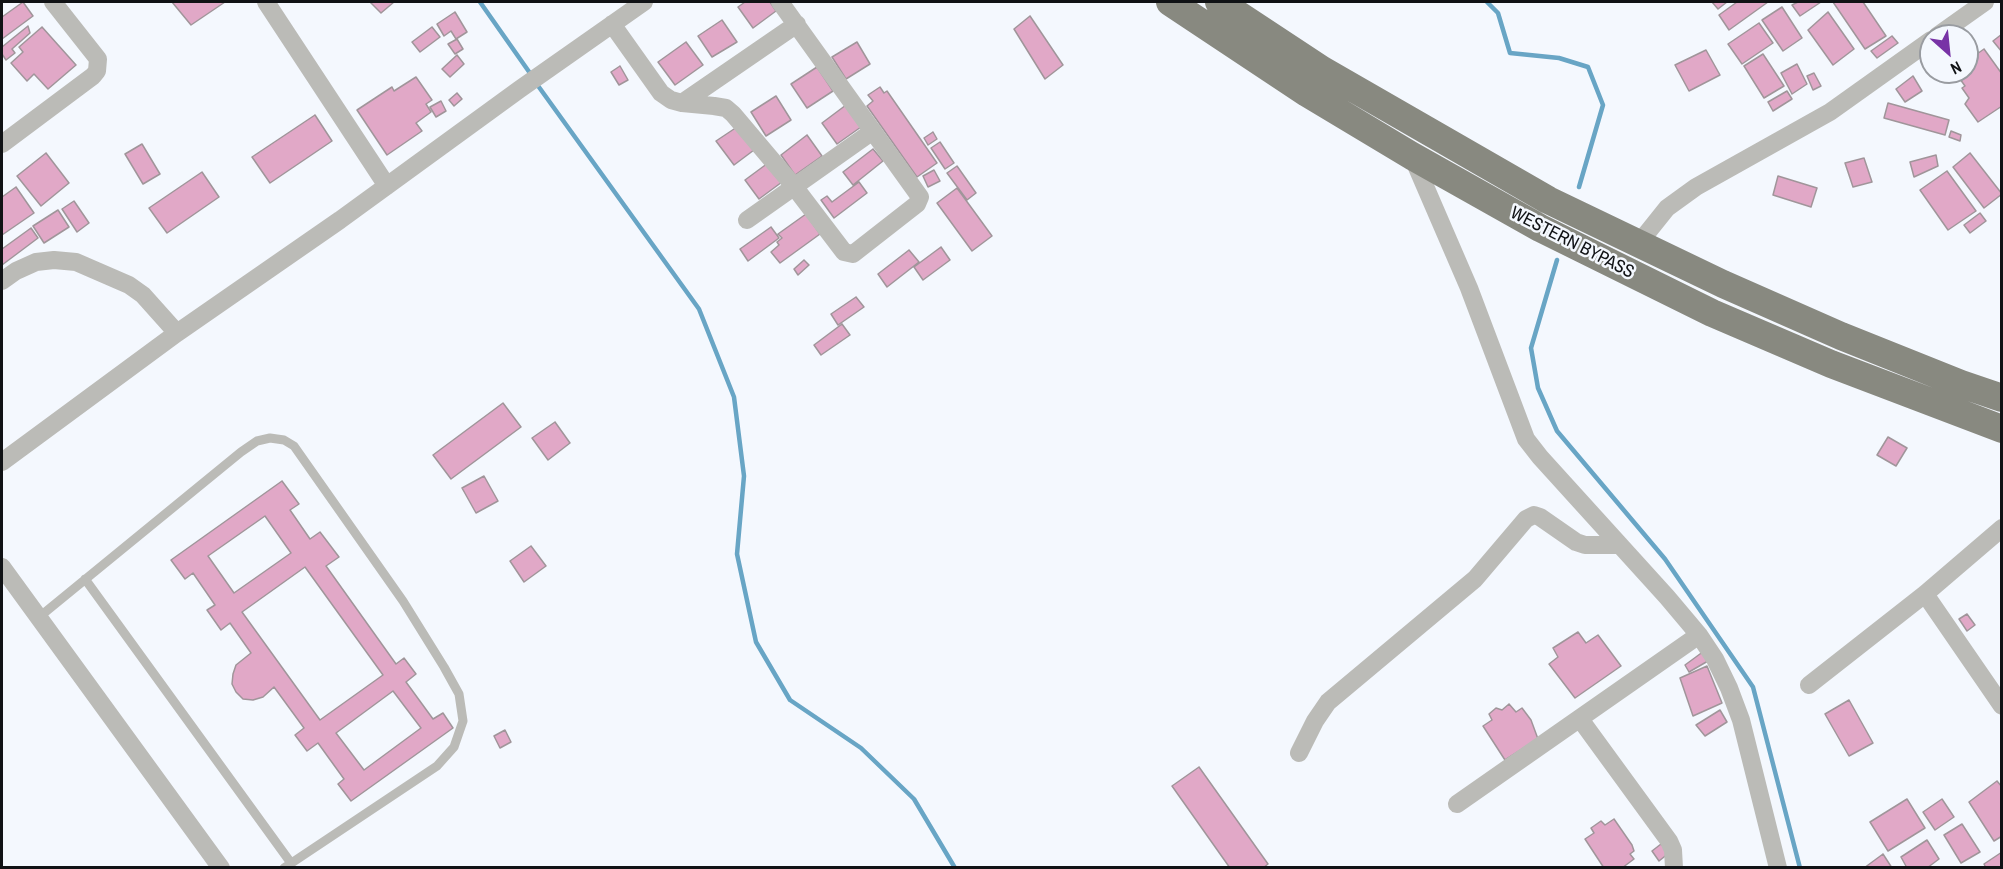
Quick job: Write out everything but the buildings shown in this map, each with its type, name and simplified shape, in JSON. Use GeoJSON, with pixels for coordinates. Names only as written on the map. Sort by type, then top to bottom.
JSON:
{"type":"FeatureCollection","features":[{"type":"Feature","properties":{"kind":"main road","name":"WESTERN BYPASS"},"geometry":{"type":"LineString","coordinates":[[1170,2],[1307,93],[1412,156],[1540,228],[1712,313],[1831,364],[2001,429]]}},
{"type":"Feature","properties":{"kind":"main road","name":"WESTERN BYPASS"},"geometry":{"type":"LineString","coordinates":[[1219,2],[1322,70],[1548,200],[1723,284],[1841,336],[2001,398]]}},
{"type":"Feature","properties":{"kind":"street"},"geometry":{"type":"LineString","coordinates":[[2,144],[97,71],[98,58],[53,2]]}},
{"type":"Feature","properties":{"kind":"street"},"geometry":{"type":"LineString","coordinates":[[266,2],[387,186]]}},
{"type":"Feature","properties":{"kind":"street"},"geometry":{"type":"LineString","coordinates":[[2,462],[177,333],[644,2]]}},
{"type":"Feature","properties":{"kind":"street"},"geometry":{"type":"LineString","coordinates":[[612,24],[661,93],[671,100],[726,108],[733,114],[793,185],[844,252],[853,254],[917,204],[921,197],[780,2]]}},
{"type":"Feature","properties":{"kind":"street"},"geometry":{"type":"LineString","coordinates":[[1953,24],[1984,2]]}},
{"type":"Feature","properties":{"kind":"street"},"geometry":{"type":"LineString","coordinates":[[682,103],[796,24]]}},
{"type":"Feature","properties":{"kind":"street"},"geometry":{"type":"LineString","coordinates":[[1639,243],[1667,208],[1696,187],[1830,112],[1919,49]]}},
{"type":"Feature","properties":{"kind":"street"},"geometry":{"type":"LineString","coordinates":[[747,220],[793,185],[873,131]]}},
{"type":"Feature","properties":{"kind":"street"},"geometry":{"type":"LineString","coordinates":[[1412,156],[1469,288],[1527,439],[1540,457],[1699,635],[1718,667],[1738,712],[1778,867]]}},
{"type":"Feature","properties":{"kind":"street"},"geometry":{"type":"LineString","coordinates":[[2,281],[16,271],[36,262],[60,260],[76,262],[129,285],[143,295],[177,333]]}},
{"type":"Feature","properties":{"kind":"street"},"geometry":{"type":"LineString","coordinates":[[1299,753],[1328,702],[1475,579],[1526,519],[1534,516],[1540,517],[1576,542],[1585,545],[1620,545]]}},
{"type":"Feature","properties":{"kind":"street"},"geometry":{"type":"LineString","coordinates":[[1809,685],[1925,594],[2001,528]]}},
{"type":"Feature","properties":{"kind":"street"},"geometry":{"type":"LineString","coordinates":[[2,567],[221,867]]}},
{"type":"Feature","properties":{"kind":"street"},"geometry":{"type":"LineString","coordinates":[[1925,594],[2001,706]]}},
{"type":"Feature","properties":{"kind":"street"},"geometry":{"type":"LineString","coordinates":[[1457,804],[1699,635]]}},
{"type":"Feature","properties":{"kind":"street"},"geometry":{"type":"LineString","coordinates":[[1580,719],[1669,841],[1673,850],[1671,865]]}},
{"type":"Feature","properties":{"kind":"lane"},"geometry":{"type":"LineString","coordinates":[[38,618],[85,579],[241,452],[257,441],[270,438],[284,440],[294,446],[403,601],[459,694],[463,721],[454,747],[437,766],[288,865],[85,579]]}},
{"type":"Feature","properties":{"kind":"waterway"},"geometry":{"type":"LineString","coordinates":[[480,2],[532,76]]}},
{"type":"Feature","properties":{"kind":"waterway"},"geometry":{"type":"LineString","coordinates":[[1487,2],[1498,13],[1510,53],[1559,58],[1588,67],[1603,105],[1579,187]]}},
{"type":"Feature","properties":{"kind":"waterway"},"geometry":{"type":"LineString","coordinates":[[536,83],[699,309],[734,397],[744,476],[737,554],[756,642],[790,700],[861,748],[914,799],[955,868]]}},
{"type":"Feature","properties":{"kind":"waterway"},"geometry":{"type":"LineString","coordinates":[[1557,260],[1531,348],[1538,388],[1557,431],[1665,559],[1753,687],[1800,868]]}}]}
